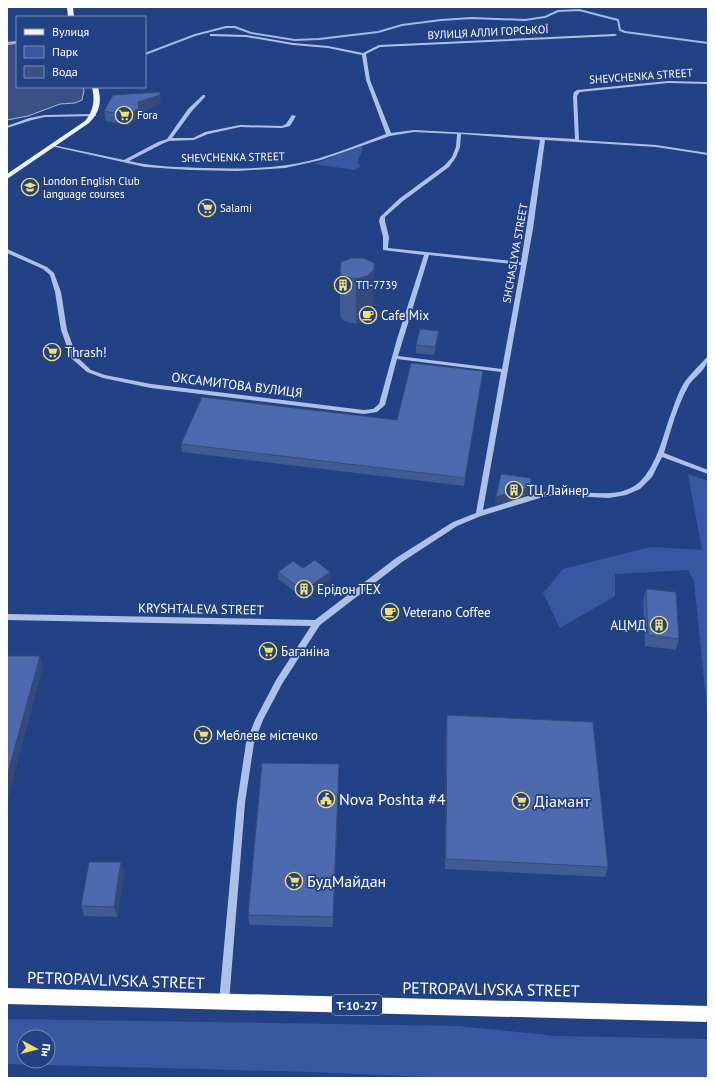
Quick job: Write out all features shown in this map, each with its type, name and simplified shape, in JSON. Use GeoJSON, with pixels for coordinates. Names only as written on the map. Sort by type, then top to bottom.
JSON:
{"type":"FeatureCollection","features":[{"type":"Feature","properties":{"kind":"highway","name":"PETROPAVLIVSKA STREET"},"geometry":{"type":"LineString","coordinates":[[7,996],[708,1014]]}},
{"type":"Feature","properties":{"kind":"main road"},"geometry":{"type":"LineString","coordinates":[[7,177],[94,116],[98,104],[95,88]]}},
{"type":"Feature","properties":{"kind":"street"},"geometry":{"type":"LineString","coordinates":[[211,35],[246,36],[293,44],[328,47],[364,54],[368,80],[389,135]]}},
{"type":"Feature","properties":{"kind":"street","name":"ВУЛИЦЯ АЛЛИ ГОРСЬКОЇ"},"geometry":{"type":"LineString","coordinates":[[364,54],[379,46],[615,35]]}},
{"type":"Feature","properties":{"kind":"street","name":"SHEVCHENKA STREET"},"geometry":{"type":"LineString","coordinates":[[578,140],[575,96],[579,91],[668,82],[708,83]]}},
{"type":"Feature","properties":{"kind":"street"},"geometry":{"type":"LineString","coordinates":[[169,140],[190,110],[203,96]]}},
{"type":"Feature","properties":{"kind":"street"},"geometry":{"type":"LineString","coordinates":[[7,127],[45,116],[94,116]]}},
{"type":"Feature","properties":{"kind":"street"},"geometry":{"type":"LineString","coordinates":[[124,162],[160,143],[169,140],[194,139],[207,133],[240,126],[282,127],[288,125],[294,116]]}},
{"type":"Feature","properties":{"kind":"street","name":"SHEVCHENKA STREET"},"geometry":{"type":"LineString","coordinates":[[53,146],[145,166],[237,170],[285,167],[320,159],[389,135],[414,131],[656,146],[708,154]]}},
{"type":"Feature","properties":{"kind":"street"},"geometry":{"type":"LineString","coordinates":[[459,133],[458,147],[454,157],[447,166],[401,200],[383,217],[382,221],[386,237],[385,249],[524,264]]}},
{"type":"Feature","properties":{"kind":"street","name":"SHCHASLYVA STREET"},"geometry":{"type":"LineString","coordinates":[[479,514],[524,264],[543,138]]}},
{"type":"Feature","properties":{"kind":"street","name":"ОКСАМИТОВА ВУЛИЦЯ"},"geometry":{"type":"LineString","coordinates":[[7,251],[44,268],[52,274],[58,292],[64,330],[74,358],[89,371],[103,376],[151,386],[364,412],[375,411],[382,405],[426,254]]}},
{"type":"Feature","properties":{"kind":"street"},"geometry":{"type":"LineString","coordinates":[[395,357],[504,372]]}},
{"type":"Feature","properties":{"kind":"street"},"geometry":{"type":"LineString","coordinates":[[224,1002],[241,803],[250,742],[259,720],[279,682],[317,623],[418,547],[455,524],[479,514],[543,495],[609,496],[624,493],[638,487],[650,475],[660,454],[675,410],[687,384],[708,359]]}},
{"type":"Feature","properties":{"kind":"street"},"geometry":{"type":"LineString","coordinates":[[660,454],[708,472]]}},
{"type":"Feature","properties":{"kind":"street","name":"KRYSHTALEVA STREET"},"geometry":{"type":"LineString","coordinates":[[7,617],[317,623]]}},
{"type":"Feature","properties":{"kind":"green space"},"geometry":{"type":"Polygon","coordinates":[[[361,146],[363,148],[357,163],[361,166],[354,170],[314,164],[361,146]]]}},
{"type":"Feature","properties":{"kind":"green space"},"geometry":{"type":"Polygon","coordinates":[[[688,474],[708,481],[708,719],[694,581],[688,570],[615,574],[615,596],[560,628],[543,593],[563,569],[650,547],[702,550],[688,474]]]}},
{"type":"Feature","properties":{"kind":"green space"},"geometry":{"type":"Polygon","coordinates":[[[7,1019],[458,1026],[557,1036],[708,1039],[708,1078],[449,1078],[313,1072],[56,1065],[56,1029],[16,1029],[16,1064],[7,1064],[7,1019]]]}},
{"type":"Feature","properties":{"kind":"water"},"geometry":{"type":"Polygon","coordinates":[[[16,43],[16,88],[83,88],[82,100],[75,103],[60,104],[28,116],[7,120],[7,45],[16,43]]]}},
{"type":"Feature","properties":{"kind":"building"},"geometry":{"type":"Polygon","coordinates":[[[160,92],[160,95],[138,102],[139,108],[128,116],[104,111],[113,95],[160,92]]]}},
{"type":"Feature","properties":{"kind":"building"},"geometry":{"type":"Polygon","coordinates":[[[351,258],[366,259],[374,263],[374,269],[368,276],[356,279],[345,277],[340,271],[341,262],[351,258]]]}},
{"type":"Feature","properties":{"kind":"building"},"geometry":{"type":"Polygon","coordinates":[[[420,329],[439,331],[435,347],[416,345],[420,329]]]}},
{"type":"Feature","properties":{"kind":"building"},"geometry":{"type":"Polygon","coordinates":[[[411,363],[483,371],[465,478],[181,444],[202,397],[397,420],[411,363]]]}},
{"type":"Feature","properties":{"kind":"building"},"geometry":{"type":"Polygon","coordinates":[[[501,474],[531,478],[530,487],[524,489],[516,487],[515,491],[496,497],[501,474]]]}},
{"type":"Feature","properties":{"kind":"building"},"geometry":{"type":"Polygon","coordinates":[[[315,560],[330,572],[303,591],[278,572],[293,561],[303,568],[315,560]]]}},
{"type":"Feature","properties":{"kind":"building","name":"АЦМД"},"geometry":{"type":"Polygon","coordinates":[[[646,589],[676,592],[679,639],[648,635],[646,589]]]}},
{"type":"Feature","properties":{"kind":"building"},"geometry":{"type":"Polygon","coordinates":[[[7,656],[40,656],[7,776],[7,656]]]}},
{"type":"Feature","properties":{"kind":"building","name":"Діамант"},"geometry":{"type":"Polygon","coordinates":[[[447,715],[593,722],[608,867],[446,859],[447,715]]]}},
{"type":"Feature","properties":{"kind":"building","name":"БудМайдан"},"geometry":{"type":"Polygon","coordinates":[[[262,763],[339,764],[333,917],[248,915],[262,763]]]}},
{"type":"Feature","properties":{"kind":"building"},"geometry":{"type":"Polygon","coordinates":[[[89,862],[121,862],[114,907],[81,906],[89,862]]]}},
{"type":"Feature","properties":{"kind":"waterway"},"geometry":{"type":"LineString","coordinates":[[146,54],[195,35],[226,27],[235,27],[251,33],[295,40],[319,39],[378,32],[402,25],[441,20],[471,18],[525,20],[545,17],[558,11],[579,10],[618,20],[620,30],[625,32],[708,43]]}},
{"type":"Feature","properties":{"kind":"place","name":"Fora"},"geometry":{"type":"Point","coordinates":[124,115]}},
{"type":"Feature","properties":{"kind":"place","name":"London English Club language courses"},"geometry":{"type":"Point","coordinates":[30,187]}},
{"type":"Feature","properties":{"kind":"place","name":"Salami"},"geometry":{"type":"Point","coordinates":[207,208]}},
{"type":"Feature","properties":{"kind":"place","name":"ТП-7739"},"geometry":{"type":"Point","coordinates":[343,285]}},
{"type":"Feature","properties":{"kind":"place","name":"Cafe Mix"},"geometry":{"type":"Point","coordinates":[368,315]}},
{"type":"Feature","properties":{"kind":"place","name":"Thrash!"},"geometry":{"type":"Point","coordinates":[52,352]}},
{"type":"Feature","properties":{"kind":"place","name":"ТЦ Лайнер"},"geometry":{"type":"Point","coordinates":[514,490]}},
{"type":"Feature","properties":{"kind":"place","name":"Ерідон ТЕХ"},"geometry":{"type":"Point","coordinates":[304,589]}},
{"type":"Feature","properties":{"kind":"place","name":"Veterano Coffee"},"geometry":{"type":"Point","coordinates":[390,612]}},
{"type":"Feature","properties":{"kind":"place","name":"АЦМД"},"geometry":{"type":"Point","coordinates":[659,625]}},
{"type":"Feature","properties":{"kind":"place","name":"Баганіна"},"geometry":{"type":"Point","coordinates":[268,651]}},
{"type":"Feature","properties":{"kind":"place","name":"Меблеве містечко"},"geometry":{"type":"Point","coordinates":[203,735]}},
{"type":"Feature","properties":{"kind":"place","name":"Nova Poshta #4"},"geometry":{"type":"Point","coordinates":[326,799]}},
{"type":"Feature","properties":{"kind":"place","name":"Діамант"},"geometry":{"type":"Point","coordinates":[521,801]}},
{"type":"Feature","properties":{"kind":"place","name":"БудМайдан"},"geometry":{"type":"Point","coordinates":[294,881]}}]}
